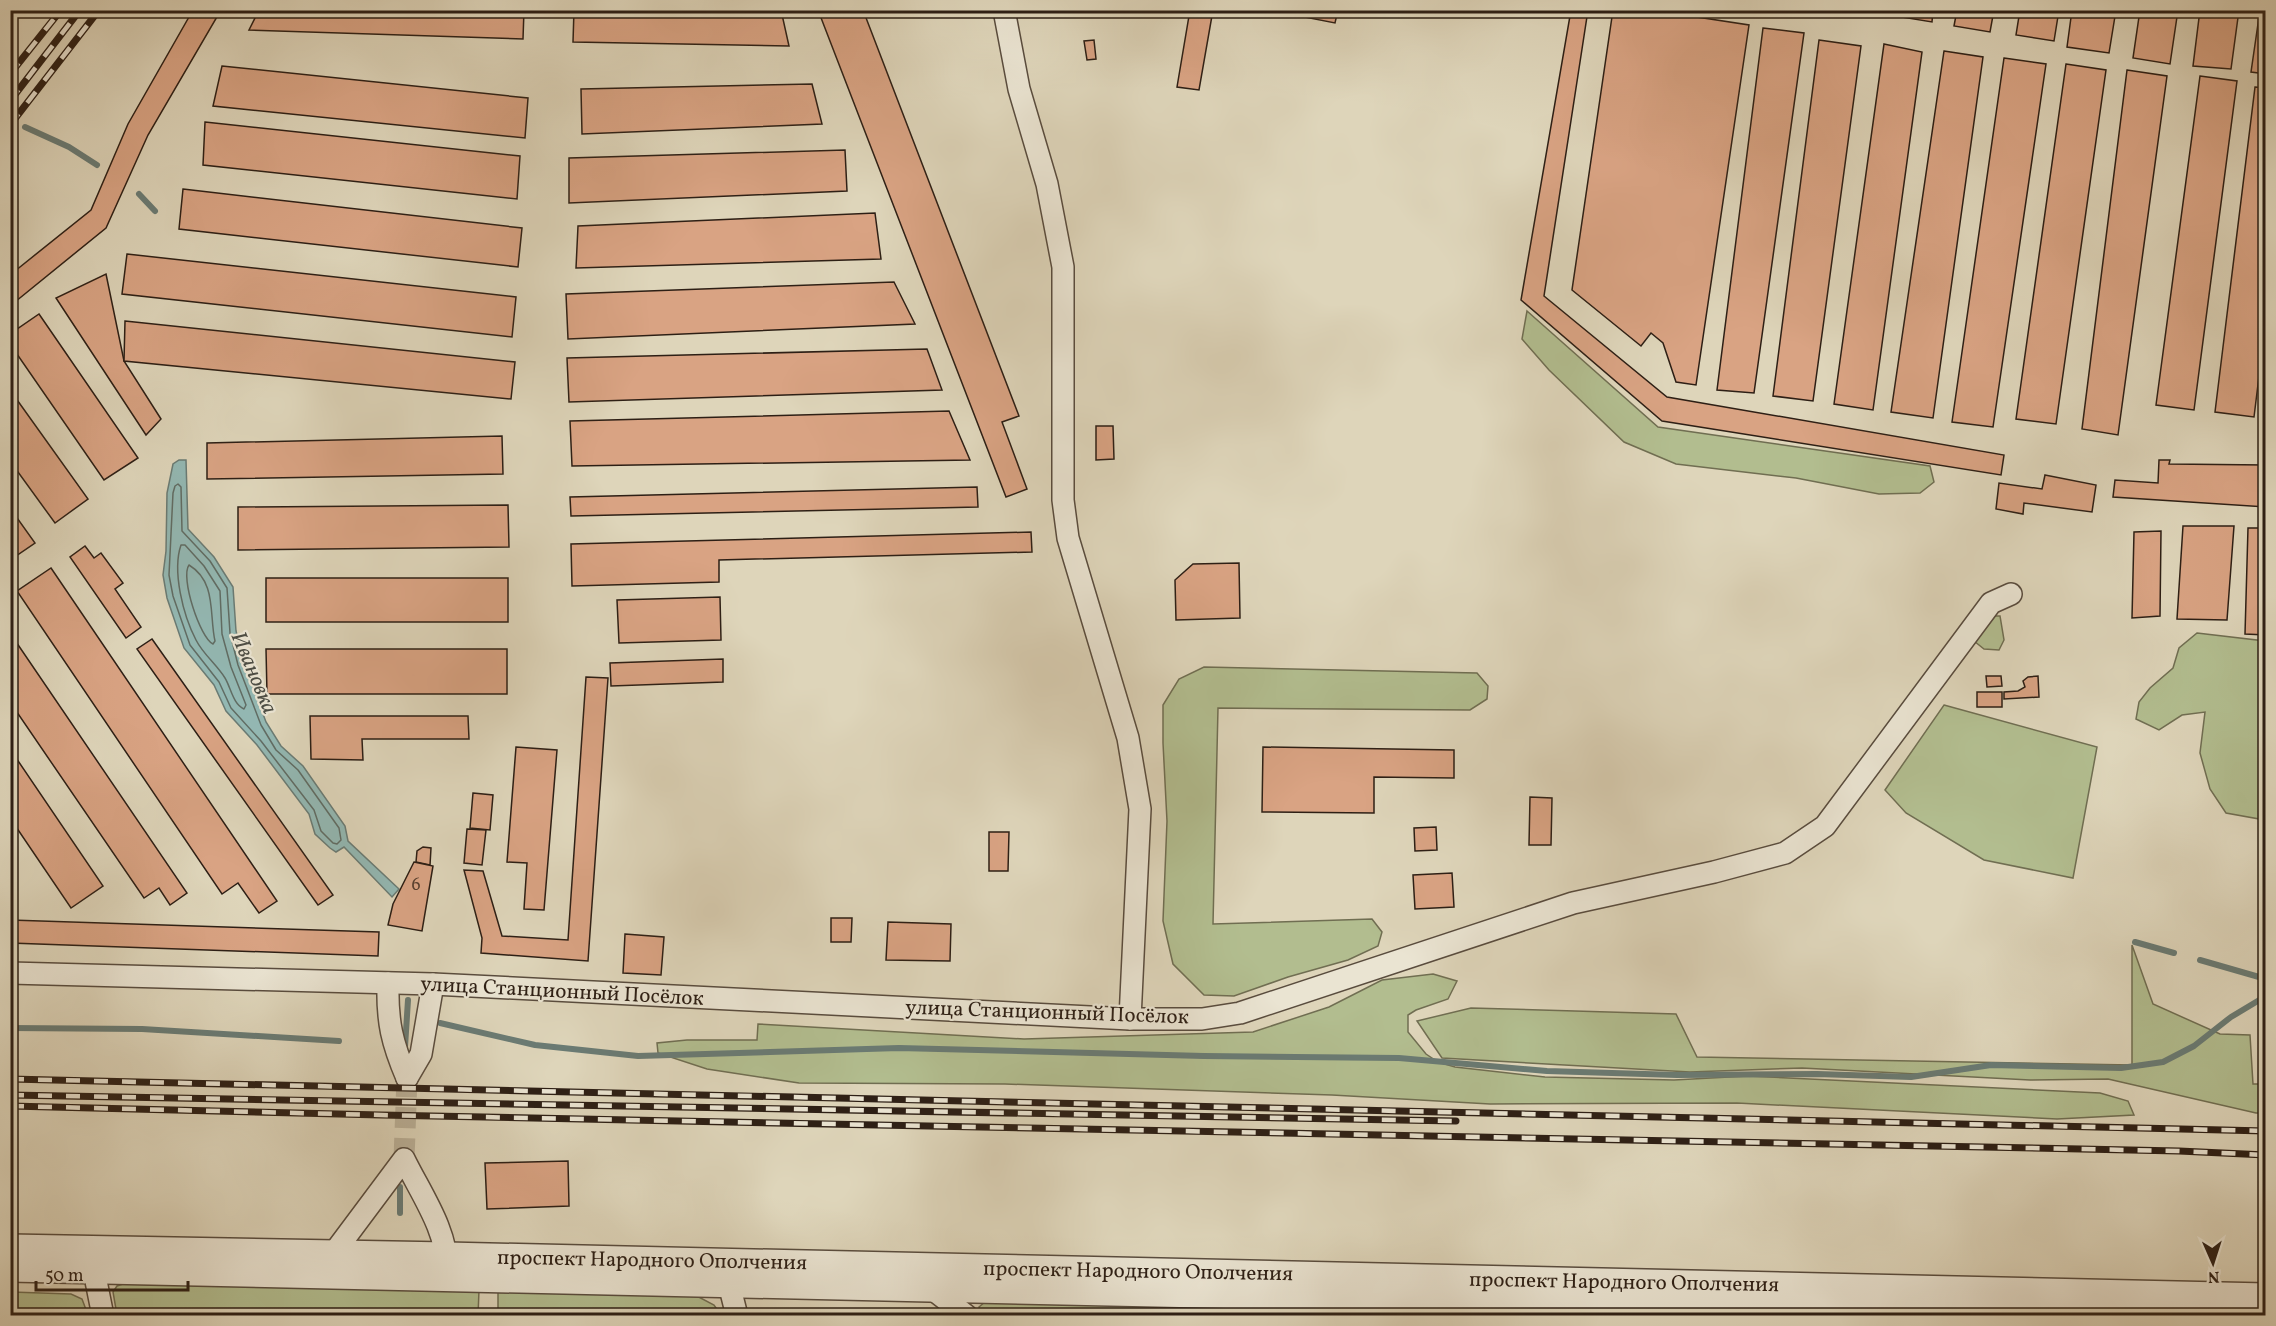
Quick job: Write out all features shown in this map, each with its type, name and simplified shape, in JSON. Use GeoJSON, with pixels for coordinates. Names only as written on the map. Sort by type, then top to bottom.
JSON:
{"type":"FeatureCollection","features":[{"type":"Feature","properties":{"kind":"street"},"geometry":{"type":"LineString","coordinates":[[1004,10],[1019,89],[1047,184],[1063,267],[1063,500],[1068,538],[1128,738],[1140,809],[1130,1019]]}},
{"type":"Feature","properties":{"kind":"street","name":"улица Станционный Посёлок"},"geometry":{"type":"LineString","coordinates":[[10,973],[433,984],[1130,1019],[1202,1019],[1240,1013],[1573,903],[1714,872],[1785,853],[1825,826],[1991,603],[2011,594]]}},
{"type":"Feature","properties":{"kind":"street"},"geometry":{"type":"LineString","coordinates":[[388,983],[387,1015],[397,1054],[407,1078],[421,1054],[433,984]]}},
{"type":"Feature","properties":{"kind":"street"},"geometry":{"type":"LineString","coordinates":[[333,1264],[404,1159],[444,1240],[447,1266]]}},
{"type":"Feature","properties":{"kind":"street","name":"проспект Народного Ополчения"},"geometry":{"type":"LineString","coordinates":[[10,1248],[91,1260]]}},
{"type":"Feature","properties":{"kind":"street"},"geometry":{"type":"LineString","coordinates":[[91,1260],[102,1316]]}},
{"type":"Feature","properties":{"kind":"street","name":"проспект Народного Ополчения"},"geometry":{"type":"LineString","coordinates":[[10,1268],[91,1260],[447,1266],[2079,1307],[2215,1316]]}},
{"type":"Feature","properties":{"kind":"street"},"geometry":{"type":"LineString","coordinates":[[729,1273],[737,1316]]}},
{"type":"Feature","properties":{"kind":"street","name":"проспект Народного Ополчения"},"geometry":{"type":"LineString","coordinates":[[729,1273],[931,1288],[1899,1312],[2079,1307],[2265,1297]]}},
{"type":"Feature","properties":{"kind":"street"},"geometry":{"type":"LineString","coordinates":[[931,1288],[967,1316]]}},
{"type":"Feature","properties":{"kind":"green space"},"geometry":{"type":"Polygon","coordinates":[[[1527,311],[1658,427],[1930,466],[1934,482],[1920,493],[1879,494],[1796,478],[1676,464],[1624,442],[1549,370],[1522,339],[1527,311]]]}},
{"type":"Feature","properties":{"kind":"green space"},"geometry":{"type":"Polygon","coordinates":[[[1995,616],[2000,616],[2004,640],[1999,650],[1984,649],[1974,641],[1995,616]]]}},
{"type":"Feature","properties":{"kind":"green space"},"geometry":{"type":"Polygon","coordinates":[[[2197,633],[2265,641],[2265,820],[2226,813],[2210,789],[2200,753],[2205,712],[2182,715],[2159,730],[2136,719],[2139,702],[2150,688],[2173,668],[2179,648],[2197,633]]]}},
{"type":"Feature","properties":{"kind":"green space"},"geometry":{"type":"Polygon","coordinates":[[[1204,667],[1477,673],[1488,686],[1487,699],[1470,710],[1218,708],[1213,924],[1372,919],[1382,932],[1378,946],[1348,960],[1288,977],[1234,996],[1204,995],[1173,964],[1163,921],[1167,821],[1163,705],[1179,679],[1204,667]]]}},
{"type":"Feature","properties":{"kind":"green space"},"geometry":{"type":"Polygon","coordinates":[[[1944,705],[2097,747],[2073,878],[1984,860],[1906,813],[1885,790],[1944,705]]]}},
{"type":"Feature","properties":{"kind":"green space"},"geometry":{"type":"Polygon","coordinates":[[[2132,945],[2153,1004],[2220,1034],[2250,1035],[2253,1084],[2265,1084],[2265,1113],[2256,1113],[2108,1079],[2030,1080],[1802,1068],[1690,1072],[1442,1058],[1417,1021],[1471,1008],[1676,1014],[1697,1057],[2132,1065],[2132,945]]]}},
{"type":"Feature","properties":{"kind":"green space"},"geometry":{"type":"Polygon","coordinates":[[[1433,974],[1457,981],[1448,999],[1408,1015],[1408,1032],[1426,1054],[1438,1062],[1455,1067],[1545,1077],[1674,1080],[1748,1076],[2100,1093],[2128,1101],[2134,1115],[2057,1119],[1737,1103],[1490,1104],[1332,1095],[1005,1084],[799,1083],[707,1069],[658,1053],[657,1043],[687,1040],[757,1040],[758,1024],[1024,1039],[1253,1032],[1329,1007],[1382,980],[1433,974]]]}},
{"type":"Feature","properties":{"kind":"green space"},"geometry":{"type":"Polygon","coordinates":[[[123,1284],[479,1290],[478,1316],[117,1315],[113,1292],[117,1286],[123,1284]]]}},
{"type":"Feature","properties":{"kind":"green space"},"geometry":{"type":"Polygon","coordinates":[[[498,1290],[695,1295],[714,1305],[721,1315],[498,1316],[498,1290]]]}},
{"type":"Feature","properties":{"kind":"green space"},"geometry":{"type":"Polygon","coordinates":[[[11,1292],[71,1294],[82,1299],[88,1315],[11,1315],[11,1292]]]}},
{"type":"Feature","properties":{"kind":"green space"},"geometry":{"type":"Polygon","coordinates":[[[985,1302],[1640,1315],[984,1316],[979,1307],[985,1302]]]}},
{"type":"Feature","properties":{"kind":"water"},"geometry":{"type":"Polygon","coordinates":[[[179,460],[186,460],[188,529],[214,557],[233,587],[236,631],[244,663],[266,722],[281,746],[303,766],[345,826],[348,841],[399,889],[392,897],[344,847],[336,852],[315,834],[309,814],[257,745],[226,711],[214,685],[184,648],[167,598],[163,575],[166,551],[167,493],[173,464],[179,460]]]}},
{"type":"Feature","properties":{"kind":"building"},"geometry":{"type":"Polygon","coordinates":[[[193,10],[221,10],[148,135],[106,228],[10,306],[10,275],[91,210],[128,124],[193,10]]]}},
{"type":"Feature","properties":{"kind":"building"},"geometry":{"type":"Polygon","coordinates":[[[259,10],[524,10],[523,39],[249,30],[259,10]]]}},
{"type":"Feature","properties":{"kind":"building"},"geometry":{"type":"Polygon","coordinates":[[[574,10],[781,10],[789,46],[573,42],[574,10]]]}},
{"type":"Feature","properties":{"kind":"building"},"geometry":{"type":"Polygon","coordinates":[[[818,10],[863,10],[1019,416],[1002,422],[1027,489],[1006,497],[818,10]]]}},
{"type":"Feature","properties":{"kind":"building"},"geometry":{"type":"Polygon","coordinates":[[[1190,10],[1213,10],[1199,90],[1177,87],[1190,10]]]}},
{"type":"Feature","properties":{"kind":"building"},"geometry":{"type":"Polygon","coordinates":[[[1295,10],[1338,10],[1335,23],[1294,15],[1295,10]]]}},
{"type":"Feature","properties":{"kind":"building"},"geometry":{"type":"Polygon","coordinates":[[[1571,10],[1588,10],[1544,296],[1667,397],[2004,455],[2001,475],[1662,421],[1521,300],[1571,10]]]}},
{"type":"Feature","properties":{"kind":"building"},"geometry":{"type":"Polygon","coordinates":[[[1613,10],[1651,10],[1749,25],[1696,385],[1676,382],[1663,343],[1651,333],[1641,346],[1572,290],[1613,10]]]}},
{"type":"Feature","properties":{"kind":"building"},"geometry":{"type":"Polygon","coordinates":[[[1896,10],[1933,10],[1932,22],[1895,16],[1896,10]]]}},
{"type":"Feature","properties":{"kind":"building"},"geometry":{"type":"Polygon","coordinates":[[[1957,10],[1994,10],[1990,32],[1954,26],[1957,10]]]}},
{"type":"Feature","properties":{"kind":"building"},"geometry":{"type":"Polygon","coordinates":[[[2020,10],[2059,10],[2054,41],[2016,35],[2020,10]]]}},
{"type":"Feature","properties":{"kind":"building"},"geometry":{"type":"Polygon","coordinates":[[[2072,10],[2116,10],[2109,53],[2067,47],[2072,10]]]}},
{"type":"Feature","properties":{"kind":"building"},"geometry":{"type":"Polygon","coordinates":[[[2140,10],[2178,10],[2170,64],[2133,58],[2140,10]]]}},
{"type":"Feature","properties":{"kind":"building"},"geometry":{"type":"Polygon","coordinates":[[[2200,10],[2239,10],[2231,69],[2193,66],[2200,10]]]}},
{"type":"Feature","properties":{"kind":"building"},"geometry":{"type":"Polygon","coordinates":[[[2260,10],[2266,10],[2266,74],[2251,72],[2260,10]]]}},
{"type":"Feature","properties":{"kind":"building"},"geometry":{"type":"Polygon","coordinates":[[[1763,28],[1804,33],[1754,393],[1717,390],[1763,28]]]}},
{"type":"Feature","properties":{"kind":"building"},"geometry":{"type":"Polygon","coordinates":[[[1094,40],[1096,59],[1087,60],[1084,41],[1094,40]]]}},
{"type":"Feature","properties":{"kind":"building"},"geometry":{"type":"Polygon","coordinates":[[[1819,40],[1861,46],[1813,401],[1773,396],[1819,40]]]}},
{"type":"Feature","properties":{"kind":"building"},"geometry":{"type":"Polygon","coordinates":[[[1884,44],[1922,52],[1873,410],[1834,404],[1884,44]]]}},
{"type":"Feature","properties":{"kind":"building"},"geometry":{"type":"Polygon","coordinates":[[[1944,51],[1983,57],[1933,418],[1891,412],[1944,51]]]}},
{"type":"Feature","properties":{"kind":"building"},"geometry":{"type":"Polygon","coordinates":[[[2004,58],[2046,64],[1993,427],[1952,422],[2004,58]]]}},
{"type":"Feature","properties":{"kind":"building"},"geometry":{"type":"Polygon","coordinates":[[[2066,64],[2106,70],[2056,424],[2016,419],[2066,64]]]}},
{"type":"Feature","properties":{"kind":"building"},"geometry":{"type":"Polygon","coordinates":[[[222,66],[528,98],[525,138],[213,106],[222,66]]]}},
{"type":"Feature","properties":{"kind":"building"},"geometry":{"type":"Polygon","coordinates":[[[2127,70],[2167,76],[2118,435],[2082,429],[2127,70]]]}},
{"type":"Feature","properties":{"kind":"building"},"geometry":{"type":"Polygon","coordinates":[[[2200,76],[2237,81],[2194,410],[2156,405],[2200,76]]]}},
{"type":"Feature","properties":{"kind":"building"},"geometry":{"type":"Polygon","coordinates":[[[812,84],[822,124],[582,134],[581,89],[812,84]]]}},
{"type":"Feature","properties":{"kind":"building"},"geometry":{"type":"Polygon","coordinates":[[[2255,87],[2266,88],[2266,319],[2254,417],[2215,412],[2255,87]]]}},
{"type":"Feature","properties":{"kind":"building"},"geometry":{"type":"Polygon","coordinates":[[[205,122],[520,156],[517,199],[203,165],[205,122]]]}},
{"type":"Feature","properties":{"kind":"building"},"geometry":{"type":"Polygon","coordinates":[[[845,150],[847,191],[569,203],[569,158],[845,150]]]}},
{"type":"Feature","properties":{"kind":"building"},"geometry":{"type":"Polygon","coordinates":[[[183,189],[522,228],[518,267],[179,229],[183,189]]]}},
{"type":"Feature","properties":{"kind":"building"},"geometry":{"type":"Polygon","coordinates":[[[875,213],[881,259],[576,268],[578,226],[875,213]]]}},
{"type":"Feature","properties":{"kind":"building"},"geometry":{"type":"Polygon","coordinates":[[[127,254],[516,297],[512,337],[122,294],[127,254]]]}},
{"type":"Feature","properties":{"kind":"building"},"geometry":{"type":"Polygon","coordinates":[[[106,274],[124,361],[161,419],[146,435],[56,298],[106,274]]]}},
{"type":"Feature","properties":{"kind":"building"},"geometry":{"type":"Polygon","coordinates":[[[894,282],[915,324],[568,339],[566,294],[894,282]]]}},
{"type":"Feature","properties":{"kind":"building"},"geometry":{"type":"Polygon","coordinates":[[[39,314],[138,458],[104,480],[10,344],[10,334],[39,314]]]}},
{"type":"Feature","properties":{"kind":"building"},"geometry":{"type":"Polygon","coordinates":[[[125,321],[515,362],[511,399],[124,361],[125,321]]]}},
{"type":"Feature","properties":{"kind":"building"},"geometry":{"type":"Polygon","coordinates":[[[927,349],[942,390],[569,402],[567,358],[927,349]]]}},
{"type":"Feature","properties":{"kind":"building"},"geometry":{"type":"Polygon","coordinates":[[[10,390],[88,499],[55,523],[10,461],[10,390]]]}},
{"type":"Feature","properties":{"kind":"building"},"geometry":{"type":"Polygon","coordinates":[[[949,411],[970,460],[572,466],[570,421],[949,411]]]}},
{"type":"Feature","properties":{"kind":"building"},"geometry":{"type":"Polygon","coordinates":[[[1096,426],[1113,426],[1114,459],[1096,460],[1096,426]]]}},
{"type":"Feature","properties":{"kind":"building"},"geometry":{"type":"Polygon","coordinates":[[[502,436],[503,474],[207,479],[207,443],[502,436]]]}},
{"type":"Feature","properties":{"kind":"building"},"geometry":{"type":"Polygon","coordinates":[[[2159,460],[2170,460],[2169,464],[2266,465],[2266,507],[2113,497],[2115,480],[2158,483],[2159,460]]]}},
{"type":"Feature","properties":{"kind":"building"},"geometry":{"type":"Polygon","coordinates":[[[2045,475],[2096,485],[2092,512],[2024,503],[2023,514],[1996,509],[1999,483],[2042,489],[2045,475]]]}},
{"type":"Feature","properties":{"kind":"building"},"geometry":{"type":"Polygon","coordinates":[[[977,487],[978,507],[571,516],[570,497],[977,487]]]}},
{"type":"Feature","properties":{"kind":"building"},"geometry":{"type":"Polygon","coordinates":[[[508,505],[509,547],[238,550],[238,507],[508,505]]]}},
{"type":"Feature","properties":{"kind":"building"},"geometry":{"type":"Polygon","coordinates":[[[10,508],[35,543],[10,560],[10,508]]]}},
{"type":"Feature","properties":{"kind":"building"},"geometry":{"type":"Polygon","coordinates":[[[2183,526],[2234,526],[2227,620],[2177,619],[2183,526]]]}},
{"type":"Feature","properties":{"kind":"building"},"geometry":{"type":"Polygon","coordinates":[[[2248,528],[2266,528],[2266,635],[2245,634],[2248,528]]]}},
{"type":"Feature","properties":{"kind":"building"},"geometry":{"type":"Polygon","coordinates":[[[2161,531],[2160,616],[2132,618],[2134,532],[2161,531]]]}},
{"type":"Feature","properties":{"kind":"building"},"geometry":{"type":"Polygon","coordinates":[[[1031,532],[1032,552],[719,560],[719,582],[572,586],[571,544],[1031,532]]]}},
{"type":"Feature","properties":{"kind":"building"},"geometry":{"type":"Polygon","coordinates":[[[85,546],[94,558],[101,553],[123,583],[115,589],[141,627],[126,638],[70,557],[85,546]]]}},
{"type":"Feature","properties":{"kind":"building"},"geometry":{"type":"Polygon","coordinates":[[[1239,563],[1240,618],[1176,620],[1175,580],[1193,564],[1239,563]]]}},
{"type":"Feature","properties":{"kind":"building"},"geometry":{"type":"Polygon","coordinates":[[[51,568],[277,901],[259,913],[238,883],[222,894],[17,591],[51,568]]]}},
{"type":"Feature","properties":{"kind":"building"},"geometry":{"type":"Polygon","coordinates":[[[266,578],[508,578],[508,622],[266,622],[266,578]]]}},
{"type":"Feature","properties":{"kind":"building"},"geometry":{"type":"Polygon","coordinates":[[[720,597],[721,640],[619,643],[617,600],[720,597]]]}},
{"type":"Feature","properties":{"kind":"building"},"geometry":{"type":"Polygon","coordinates":[[[10,633],[187,893],[170,905],[159,888],[144,898],[10,702],[10,633]]]}},
{"type":"Feature","properties":{"kind":"building"},"geometry":{"type":"Polygon","coordinates":[[[152,639],[333,895],[318,905],[137,649],[152,639]]]}},
{"type":"Feature","properties":{"kind":"building"},"geometry":{"type":"Polygon","coordinates":[[[266,649],[507,649],[507,694],[267,694],[266,649]]]}},
{"type":"Feature","properties":{"kind":"building"},"geometry":{"type":"Polygon","coordinates":[[[723,659],[723,682],[611,686],[610,663],[723,659]]]}},
{"type":"Feature","properties":{"kind":"building"},"geometry":{"type":"Polygon","coordinates":[[[1986,676],[2001,676],[2002,686],[1987,687],[1986,676]]]}},
{"type":"Feature","properties":{"kind":"building"},"geometry":{"type":"Polygon","coordinates":[[[2038,676],[2039,697],[2004,699],[2004,692],[2018,691],[2025,687],[2023,681],[2028,677],[2038,676]]]}},
{"type":"Feature","properties":{"kind":"building"},"geometry":{"type":"Polygon","coordinates":[[[586,677],[608,678],[588,961],[481,953],[482,938],[464,870],[483,871],[502,936],[568,940],[586,677]]]}},
{"type":"Feature","properties":{"kind":"building"},"geometry":{"type":"Polygon","coordinates":[[[1977,692],[2002,692],[2002,707],[1977,707],[1977,692]]]}},
{"type":"Feature","properties":{"kind":"building"},"geometry":{"type":"Polygon","coordinates":[[[310,716],[468,716],[469,739],[362,739],[363,760],[311,759],[310,716]]]}},
{"type":"Feature","properties":{"kind":"building"},"geometry":{"type":"Polygon","coordinates":[[[516,747],[557,750],[544,910],[524,909],[527,863],[507,862],[516,747]]]}},
{"type":"Feature","properties":{"kind":"building"},"geometry":{"type":"Polygon","coordinates":[[[1263,747],[1454,750],[1454,778],[1374,777],[1374,813],[1262,812],[1263,747]]]}},
{"type":"Feature","properties":{"kind":"building"},"geometry":{"type":"Polygon","coordinates":[[[10,749],[103,886],[71,908],[10,818],[10,749]]]}},
{"type":"Feature","properties":{"kind":"building"},"geometry":{"type":"Polygon","coordinates":[[[473,793],[493,795],[490,830],[470,828],[473,793]]]}},
{"type":"Feature","properties":{"kind":"building"},"geometry":{"type":"Polygon","coordinates":[[[1530,797],[1552,798],[1551,845],[1529,845],[1530,797]]]}},
{"type":"Feature","properties":{"kind":"building"},"geometry":{"type":"Polygon","coordinates":[[[1436,827],[1437,850],[1415,851],[1414,828],[1436,827]]]}},
{"type":"Feature","properties":{"kind":"building"},"geometry":{"type":"Polygon","coordinates":[[[467,829],[486,830],[482,865],[464,863],[467,829]]]}},
{"type":"Feature","properties":{"kind":"building"},"geometry":{"type":"Polygon","coordinates":[[[989,832],[1009,832],[1008,871],[989,871],[989,832]]]}},
{"type":"Feature","properties":{"kind":"building"},"geometry":{"type":"Polygon","coordinates":[[[423,847],[431,848],[430,865],[416,862],[417,851],[423,847]]]}},
{"type":"Feature","properties":{"kind":"building"},"geometry":{"type":"Polygon","coordinates":[[[414,862],[433,866],[422,931],[388,925],[393,904],[414,862]]]}},
{"type":"Feature","properties":{"kind":"building"},"geometry":{"type":"Polygon","coordinates":[[[1452,873],[1454,907],[1415,909],[1413,875],[1452,873]]]}},
{"type":"Feature","properties":{"kind":"building"},"geometry":{"type":"Polygon","coordinates":[[[831,918],[852,918],[851,942],[831,942],[831,918]]]}},
{"type":"Feature","properties":{"kind":"building"},"geometry":{"type":"Polygon","coordinates":[[[10,920],[379,932],[378,956],[10,943],[10,920]]]}},
{"type":"Feature","properties":{"kind":"building"},"geometry":{"type":"Polygon","coordinates":[[[888,922],[951,924],[950,961],[886,960],[888,922]]]}},
{"type":"Feature","properties":{"kind":"building"},"geometry":{"type":"Polygon","coordinates":[[[625,934],[664,937],[661,975],[623,973],[625,934]]]}},
{"type":"Feature","properties":{"kind":"building"},"geometry":{"type":"Polygon","coordinates":[[[568,1161],[569,1206],[487,1209],[485,1163],[568,1161]]]}},
{"type":"Feature","properties":{"kind":"waterway","name":"Ивановка"},"geometry":{"type":"LineString","coordinates":[[25,127],[69,147],[97,165]]}},
{"type":"Feature","properties":{"kind":"waterway","name":"Ивановка"},"geometry":{"type":"LineString","coordinates":[[139,194],[155,211]]}},
{"type":"Feature","properties":{"kind":"waterway"},"geometry":{"type":"LineString","coordinates":[[2135,942],[2174,953]]}},
{"type":"Feature","properties":{"kind":"waterway"},"geometry":{"type":"LineString","coordinates":[[2200,960],[2266,979]]}},
{"type":"Feature","properties":{"kind":"waterway"},"geometry":{"type":"LineString","coordinates":[[440,1023],[535,1045],[638,1056],[899,1048],[1204,1056],[1399,1058],[1547,1071],[1677,1075],[1817,1074],[1911,1077],[1991,1065],[2121,1068],[2163,1062],[2194,1046],[2231,1017],[2266,996]]}},
{"type":"Feature","properties":{"kind":"waterway","name":"Ивановка"},"geometry":{"type":"LineString","coordinates":[[405,1047],[408,1000]]}},
{"type":"Feature","properties":{"kind":"waterway"},"geometry":{"type":"LineString","coordinates":[[10,1028],[142,1029],[339,1041]]}},
{"type":"Feature","properties":{"kind":"waterway","name":"Ивановка"},"geometry":{"type":"LineString","coordinates":[[400,1187],[400,1213]]}},
{"type":"Feature","properties":{"kind":"tunnel"},"geometry":{"type":"LineString","coordinates":[[404,1159],[407,1078]]}},
{"type":"Feature","properties":{"kind":"railway"},"geometry":{"type":"LineString","coordinates":[[10,74],[61,10]]}},
{"type":"Feature","properties":{"kind":"railway"},"geometry":{"type":"LineString","coordinates":[[10,101],[80,10]]}},
{"type":"Feature","properties":{"kind":"railway"},"geometry":{"type":"LineString","coordinates":[[10,125],[99,10]]}},
{"type":"Feature","properties":{"kind":"railway"},"geometry":{"type":"LineString","coordinates":[[10,1079],[2266,1131]]}},
{"type":"Feature","properties":{"kind":"railway"},"geometry":{"type":"LineString","coordinates":[[10,1095],[1456,1121]]}},
{"type":"Feature","properties":{"kind":"railway"},"geometry":{"type":"LineString","coordinates":[[10,1106],[2179,1151],[2266,1155]]}}]}
